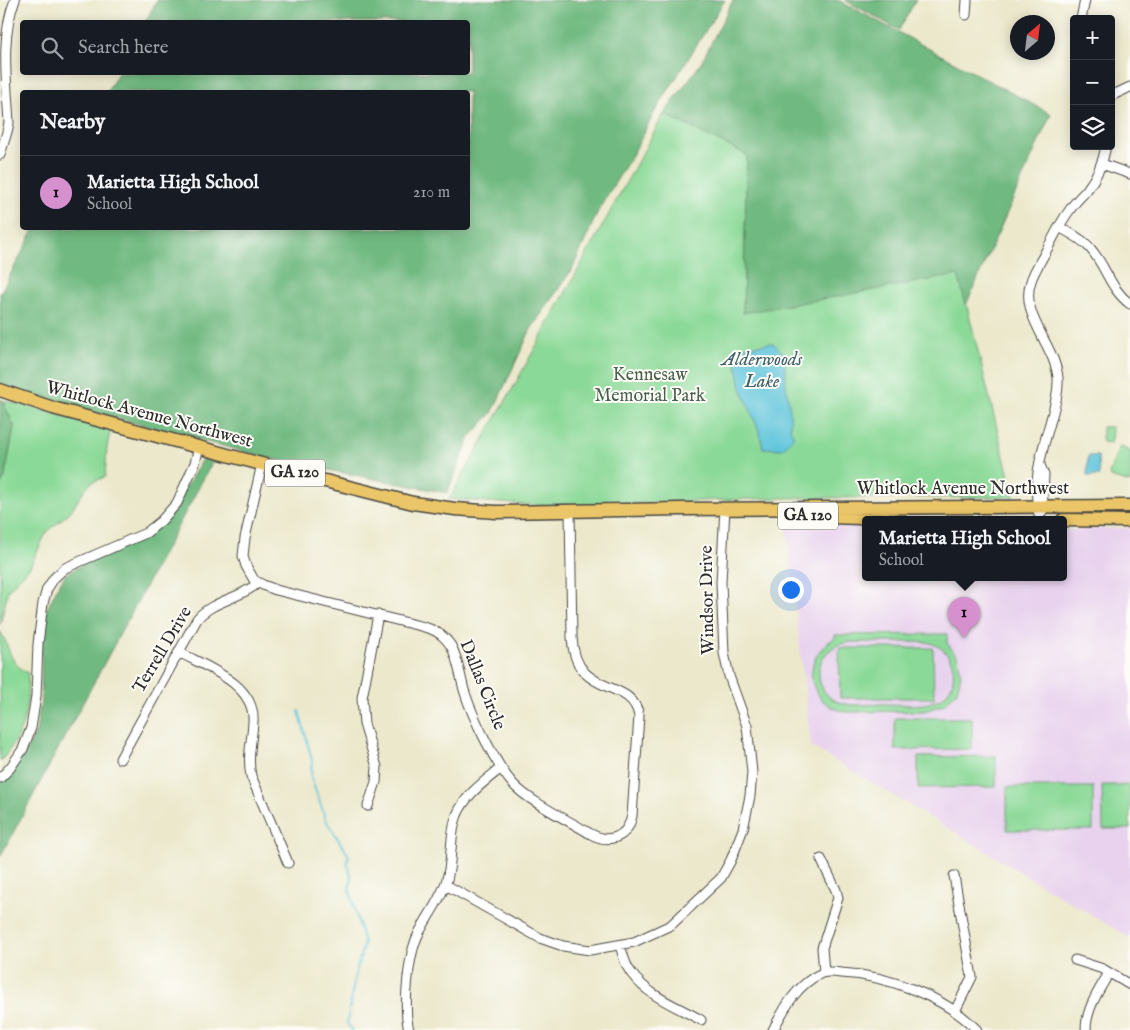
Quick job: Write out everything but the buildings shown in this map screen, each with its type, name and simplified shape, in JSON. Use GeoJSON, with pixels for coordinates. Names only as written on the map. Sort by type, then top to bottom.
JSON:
{"type":"FeatureCollection","features":[{"type":"Feature","properties":{"kind":"highway","name":"Whitlock Avenue Northwest"},"geometry":{"type":"LineString","coordinates":[[0,390],[53,408],[262,464],[433,506],[496,512],[725,512],[1130,506]]}},
{"type":"Feature","properties":{"kind":"highway","name":"Whitlock Avenue Northwest"},"geometry":{"type":"LineString","coordinates":[[725,512],[862,518]]}},
{"type":"Feature","properties":{"kind":"highway","name":"Whitlock Avenue Northwest"},"geometry":{"type":"LineString","coordinates":[[1067,520],[1130,520]]}},
{"type":"Feature","properties":{"kind":"street"},"geometry":{"type":"LineString","coordinates":[[0,155],[8,132],[9,122],[4,35],[7,19],[15,0]]}},
{"type":"Feature","properties":{"kind":"street"},"geometry":{"type":"LineString","coordinates":[[966,15],[967,0]]}},
{"type":"Feature","properties":{"kind":"street"},"geometry":{"type":"LineString","coordinates":[[1082,15],[1084,0]]}},
{"type":"Feature","properties":{"kind":"street"},"geometry":{"type":"LineString","coordinates":[[1115,94],[1130,87]]}},
{"type":"Feature","properties":{"kind":"street"},"geometry":{"type":"LineString","coordinates":[[1040,516],[1044,475],[1040,465],[1056,401],[1058,378],[1053,357],[1030,308],[1028,295],[1031,281],[1059,227],[1069,211],[1093,182],[1102,164],[1105,150]]}},
{"type":"Feature","properties":{"kind":"street"},"geometry":{"type":"LineString","coordinates":[[1102,164],[1130,174]]}},
{"type":"Feature","properties":{"kind":"street"},"geometry":{"type":"LineString","coordinates":[[1059,227],[1089,247],[1114,288],[1130,304]]}},
{"type":"Feature","properties":{"kind":"street"},"geometry":{"type":"LineString","coordinates":[[0,778],[10,768],[23,749],[31,728],[36,696],[38,644],[43,604],[47,589],[54,578],[65,568],[146,533],[162,521],[177,503],[195,462],[199,447]]}},
{"type":"Feature","properties":{"kind":"street"},"geometry":{"type":"LineString","coordinates":[[258,583],[246,566],[243,550],[262,464]]}},
{"type":"Feature","properties":{"kind":"street","name":"Dallas Circle"},"geometry":{"type":"LineString","coordinates":[[258,583],[276,590],[430,628],[438,632],[447,640],[454,651],[473,714],[501,768],[512,784],[522,792],[599,838],[616,837],[624,832],[631,821],[639,721],[638,712],[634,704],[624,694],[588,677],[575,657],[572,638],[570,511]]}},
{"type":"Feature","properties":{"kind":"street","name":"Windsor Drive"},"geometry":{"type":"LineString","coordinates":[[446,885],[551,943],[590,950],[620,945],[644,938],[672,925],[721,878],[731,860],[743,829],[752,784],[752,759],[747,726],[729,676],[724,653],[721,582],[725,512]]}},
{"type":"Feature","properties":{"kind":"street","name":"Terrell Drive"},"geometry":{"type":"LineString","coordinates":[[120,759],[194,624],[203,612],[258,583]]}},
{"type":"Feature","properties":{"kind":"street"},"geometry":{"type":"LineString","coordinates":[[368,806],[376,782],[377,767],[364,724],[362,698],[378,615]]}},
{"type":"Feature","properties":{"kind":"street"},"geometry":{"type":"LineString","coordinates":[[179,652],[233,683],[245,694],[252,705],[254,718],[249,756],[250,769],[254,784],[288,863]]}},
{"type":"Feature","properties":{"kind":"street"},"geometry":{"type":"LineString","coordinates":[[409,1030],[405,1014],[413,946],[446,885],[457,815],[470,795],[501,768]]}},
{"type":"Feature","properties":{"kind":"street"},"geometry":{"type":"LineString","coordinates":[[821,859],[838,898],[822,948],[824,972]]}},
{"type":"Feature","properties":{"kind":"street"},"geometry":{"type":"LineString","coordinates":[[954,876],[972,973],[969,985],[955,1011]]}},
{"type":"Feature","properties":{"kind":"street"},"geometry":{"type":"LineString","coordinates":[[620,945],[627,967],[639,982],[701,1020]]}},
{"type":"Feature","properties":{"kind":"street"},"geometry":{"type":"LineString","coordinates":[[1075,960],[1109,972],[1130,985]]}},
{"type":"Feature","properties":{"kind":"street"},"geometry":{"type":"LineString","coordinates":[[773,1030],[795,993],[803,984],[824,972],[870,976],[896,984],[926,996],[955,1011],[966,1018],[977,1030]]}},
{"type":"Feature","properties":{"kind":"street"},"geometry":{"type":"LineString","coordinates":[[1086,1030],[1090,1008],[1109,972]]}},
{"type":"Feature","properties":{"kind":"shaded area"},"geometry":{"type":"Polygon","coordinates":[[[786,521],[862,523],[862,581],[1067,581],[1067,530],[1130,528],[1130,938],[811,746],[786,521]]]}},
{"type":"Feature","properties":{"kind":"green space"},"geometry":{"type":"Polygon","coordinates":[[[157,0],[725,0],[654,113],[634,152],[599,209],[573,268],[531,329],[492,413],[470,437],[447,493],[272,459],[32,396],[0,384],[0,294],[34,230],[470,230],[470,90],[108,90],[117,75],[470,75],[470,20],[146,20],[157,0]]]}},
{"type":"Feature","properties":{"kind":"green space"},"geometry":{"type":"Polygon","coordinates":[[[733,0],[838,0],[1051,114],[966,305],[958,275],[743,313],[747,155],[664,114],[701,63],[733,0]]]}},
{"type":"Feature","properties":{"kind":"green space"},"geometry":{"type":"Polygon","coordinates":[[[845,0],[916,0],[899,30],[845,0]]]}},
{"type":"Feature","properties":{"kind":"green space","name":"Kennesaw Memorial Park"},"geometry":{"type":"Polygon","coordinates":[[[664,114],[747,155],[743,313],[959,274],[1014,497],[782,498],[526,505],[449,499],[514,386],[664,114]]]}},
{"type":"Feature","properties":{"kind":"green space"},"geometry":{"type":"Polygon","coordinates":[[[0,399],[14,426],[5,477],[0,486],[0,399]]]}},
{"type":"Feature","properties":{"kind":"green space"},"geometry":{"type":"Polygon","coordinates":[[[2,400],[111,428],[107,447],[105,477],[92,482],[85,489],[70,512],[46,533],[30,567],[8,590],[0,625],[0,486],[5,477],[14,426],[2,400]]]}},
{"type":"Feature","properties":{"kind":"green space"},"geometry":{"type":"Polygon","coordinates":[[[1102,427],[1112,427],[1111,443],[1102,442],[1102,427]]]}},
{"type":"Feature","properties":{"kind":"green space"},"geometry":{"type":"Polygon","coordinates":[[[1121,447],[1130,451],[1130,483],[1110,477],[1109,474],[1118,449],[1121,447]]]}},
{"type":"Feature","properties":{"kind":"green space"},"geometry":{"type":"Polygon","coordinates":[[[202,459],[213,461],[0,857],[0,784],[25,753],[36,732],[41,701],[42,637],[46,611],[58,586],[66,574],[82,565],[149,535],[190,481],[202,459]]]}},
{"type":"Feature","properties":{"kind":"green space"},"geometry":{"type":"Polygon","coordinates":[[[0,631],[13,660],[28,673],[26,710],[20,731],[0,762],[0,631]]]}},
{"type":"Feature","properties":{"kind":"green space"},"geometry":{"type":"Polygon","coordinates":[[[947,634],[947,643],[958,657],[961,675],[957,691],[945,704],[925,711],[846,712],[832,707],[822,700],[815,690],[812,668],[816,656],[824,646],[835,638],[835,635],[947,634]],[[850,642],[838,645],[828,652],[821,662],[819,679],[821,686],[831,698],[845,704],[912,705],[940,699],[947,693],[952,684],[953,669],[951,661],[943,650],[933,644],[924,642],[850,642]]]}},
{"type":"Feature","properties":{"kind":"green space"},"geometry":{"type":"Polygon","coordinates":[[[839,648],[933,648],[934,698],[840,698],[839,648]]]}},
{"type":"Feature","properties":{"kind":"green space"},"geometry":{"type":"Polygon","coordinates":[[[895,718],[972,718],[972,749],[895,750],[895,718]]]}},
{"type":"Feature","properties":{"kind":"green space"},"geometry":{"type":"Polygon","coordinates":[[[996,756],[996,787],[918,788],[918,757],[996,756]]]}},
{"type":"Feature","properties":{"kind":"green space"},"geometry":{"type":"Polygon","coordinates":[[[1102,785],[1130,785],[1130,829],[1103,829],[1102,785]]]}},
{"type":"Feature","properties":{"kind":"green space"},"geometry":{"type":"Polygon","coordinates":[[[1007,787],[1093,787],[1093,830],[1007,830],[1007,787]]]}},
{"type":"Feature","properties":{"kind":"water","name":"Alderwoods Lake"},"geometry":{"type":"Polygon","coordinates":[[[771,343],[777,346],[783,356],[790,410],[790,428],[794,436],[783,449],[763,448],[760,433],[741,388],[735,355],[746,347],[771,343]]]}},
{"type":"Feature","properties":{"kind":"water"},"geometry":{"type":"Polygon","coordinates":[[[1088,456],[1098,456],[1099,476],[1087,476],[1088,456]]]}},
{"type":"Feature","properties":{"kind":"waterway"},"geometry":{"type":"LineString","coordinates":[[299,711],[312,760],[311,778],[327,822],[349,856],[347,862],[352,879],[349,888],[364,943],[355,976],[347,1023],[352,1030]]}},
{"type":"Feature","properties":{"kind":"place","name":"Marietta High School"},"geometry":{"type":"Point","coordinates":[964,638]}}]}
